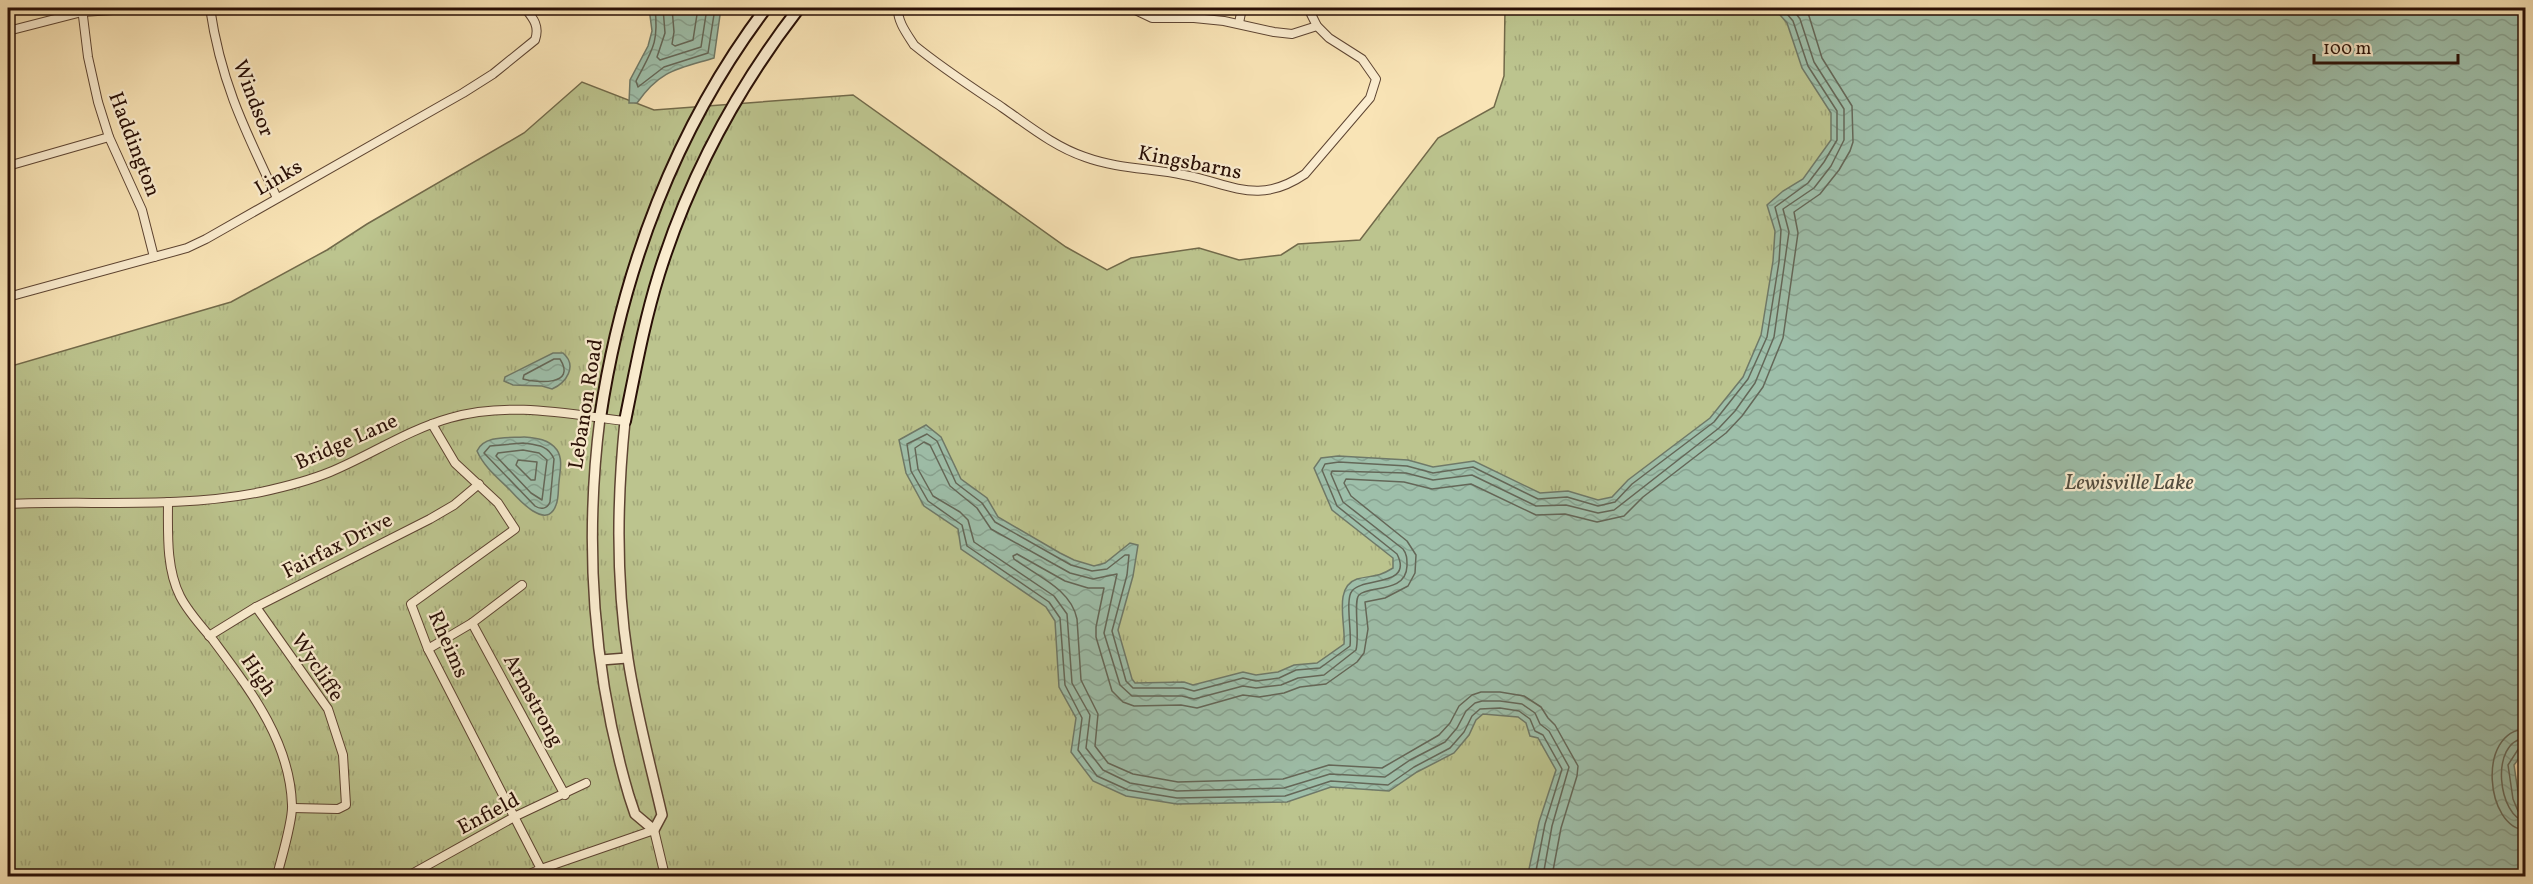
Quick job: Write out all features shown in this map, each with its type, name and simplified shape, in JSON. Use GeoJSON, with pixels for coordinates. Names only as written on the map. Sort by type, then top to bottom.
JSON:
{"type":"FeatureCollection","features":[{"type":"Feature","properties":{"kind":"main road","name":"Lebanon Road"},"geometry":{"type":"LineString","coordinates":[[600,418],[622,304],[655,204],[705,100],[766,8]]}},
{"type":"Feature","properties":{"kind":"main road","name":"Lebanon Road"},"geometry":{"type":"LineString","coordinates":[[625,421],[649,311],[666,254],[686,201],[733,106],[759,64],[799,8]]}},
{"type":"Feature","properties":{"kind":"street"},"geometry":{"type":"LineString","coordinates":[[8,31],[82,10],[143,8]]}},
{"type":"Feature","properties":{"kind":"street","name":"Windsor"},"geometry":{"type":"LineString","coordinates":[[210,8],[216,48],[228,91],[277,198]]}},
{"type":"Feature","properties":{"kind":"street","name":"Links"},"geometry":{"type":"LineString","coordinates":[[8,297],[198,243],[376,144],[480,82],[529,46],[538,32],[533,18],[525,8]]}},
{"type":"Feature","properties":{"kind":"street"},"geometry":{"type":"LineString","coordinates":[[1133,8],[1152,18],[1194,18],[1239,23],[1255,29],[1292,34],[1317,26]]}},
{"type":"Feature","properties":{"kind":"street"},"geometry":{"type":"LineString","coordinates":[[1239,23],[1242,8]]}},
{"type":"Feature","properties":{"kind":"street","name":"Kingsbarns"},"geometry":{"type":"LineString","coordinates":[[898,10],[905,32],[914,45],[1049,139],[1083,156],[1118,166],[1182,174],[1248,192],[1272,191],[1305,174],[1370,98],[1377,79],[1362,59],[1329,38],[1317,26],[1308,8]]}},
{"type":"Feature","properties":{"kind":"street","name":"Haddington"},"geometry":{"type":"LineString","coordinates":[[82,10],[92,77],[109,137],[142,210],[154,257]]}},
{"type":"Feature","properties":{"kind":"street"},"geometry":{"type":"LineString","coordinates":[[8,166],[109,137]]}},
{"type":"Feature","properties":{"kind":"street","name":"Bridge Lane"},"geometry":{"type":"LineString","coordinates":[[8,504],[168,502],[239,496],[298,483],[330,472],[432,424],[477,412],[521,410],[625,421]]}},
{"type":"Feature","properties":{"kind":"street","name":"Lebanon Road"},"geometry":{"type":"LineString","coordinates":[[600,418],[594,462],[591,537],[606,700],[635,814],[654,830],[665,876]]}},
{"type":"Feature","properties":{"kind":"street","name":"Lebanon Road"},"geometry":{"type":"LineString","coordinates":[[625,421],[621,457],[619,567],[627,658],[662,815],[654,830]]}},
{"type":"Feature","properties":{"kind":"street","name":"Rheims"},"geometry":{"type":"LineString","coordinates":[[432,424],[455,463],[498,503],[515,529],[411,604],[428,649],[541,868]]}},
{"type":"Feature","properties":{"kind":"street","name":"Fairfax Drive"},"geometry":{"type":"LineString","coordinates":[[209,636],[256,607],[430,519],[453,505],[479,484]]}},
{"type":"Feature","properties":{"kind":"street","name":"High"},"geometry":{"type":"LineString","coordinates":[[168,502],[168,548],[180,597],[244,682],[272,726],[289,770],[292,808],[277,876]]}},
{"type":"Feature","properties":{"kind":"street"},"geometry":{"type":"LineString","coordinates":[[428,649],[472,623],[522,585]]}},
{"type":"Feature","properties":{"kind":"street","name":"Wycliffe"},"geometry":{"type":"LineString","coordinates":[[256,607],[328,709],[343,755],[346,805],[338,809],[292,808]]}},
{"type":"Feature","properties":{"kind":"street","name":"Armstrong"},"geometry":{"type":"LineString","coordinates":[[472,623],[565,795]]}},
{"type":"Feature","properties":{"kind":"street"},"geometry":{"type":"LineString","coordinates":[[601,660],[627,658]]}},
{"type":"Feature","properties":{"kind":"street","name":"Enfield"},"geometry":{"type":"LineString","coordinates":[[408,876],[516,816],[565,795],[586,783]]}},
{"type":"Feature","properties":{"kind":"street"},"geometry":{"type":"LineString","coordinates":[[525,876],[541,868],[654,830]]}},
{"type":"Feature","properties":{"kind":"green space"},"geometry":{"type":"Polygon","coordinates":[[[1505,8],[2154,8],[1810,876],[8,876],[8,367],[231,302],[327,250],[367,224],[524,133],[582,82],[654,110],[853,95],[1066,247],[1107,270],[1131,258],[1199,248],[1239,260],[1281,255],[1298,244],[1360,240],[1438,138],[1494,107],[1504,76],[1505,8]]]}},
{"type":"Feature","properties":{"kind":"water"},"geometry":{"type":"Polygon","coordinates":[[[649,8],[721,8],[714,58],[670,72],[645,92],[637,103],[629,103],[630,80],[648,46],[652,31],[649,8]]]}},
{"type":"Feature","properties":{"kind":"water","name":"Lewisville Lake"},"geometry":{"type":"Polygon","coordinates":[[[1774,8],[2525,8],[2526,749],[2514,765],[2519,798],[2525,814],[2525,876],[1529,876],[1539,822],[1556,770],[1538,738],[1530,736],[1526,723],[1518,717],[1483,714],[1476,720],[1469,735],[1454,753],[1417,772],[1389,791],[1331,787],[1287,802],[1177,804],[1126,796],[1093,781],[1071,752],[1076,718],[1059,687],[1055,621],[1046,607],[961,549],[958,529],[924,506],[906,473],[899,440],[926,425],[941,437],[961,479],[987,498],[998,517],[1074,560],[1094,566],[1105,563],[1130,543],[1138,545],[1133,576],[1118,630],[1135,683],[1184,682],[1193,685],[1243,672],[1256,675],[1278,672],[1294,665],[1317,663],[1344,644],[1342,607],[1345,590],[1350,583],[1393,568],[1393,558],[1332,510],[1314,468],[1321,458],[1338,456],[1408,460],[1433,467],[1474,461],[1540,493],[1568,491],[1598,500],[1612,497],[1628,480],[1710,418],[1743,377],[1761,335],[1773,261],[1775,231],[1767,205],[1783,191],[1803,179],[1831,140],[1831,113],[1802,68],[1787,23],[1774,8]]]}},
{"type":"Feature","properties":{"kind":"water"},"geometry":{"type":"Polygon","coordinates":[[[553,353],[563,353],[570,363],[570,369],[562,383],[552,389],[542,386],[513,385],[504,381],[505,377],[553,353]]]}},
{"type":"Feature","properties":{"kind":"water"},"geometry":{"type":"Polygon","coordinates":[[[524,437],[550,443],[560,457],[557,502],[552,512],[546,515],[533,511],[520,500],[487,467],[477,451],[485,442],[491,440],[524,437]]]}}]}
